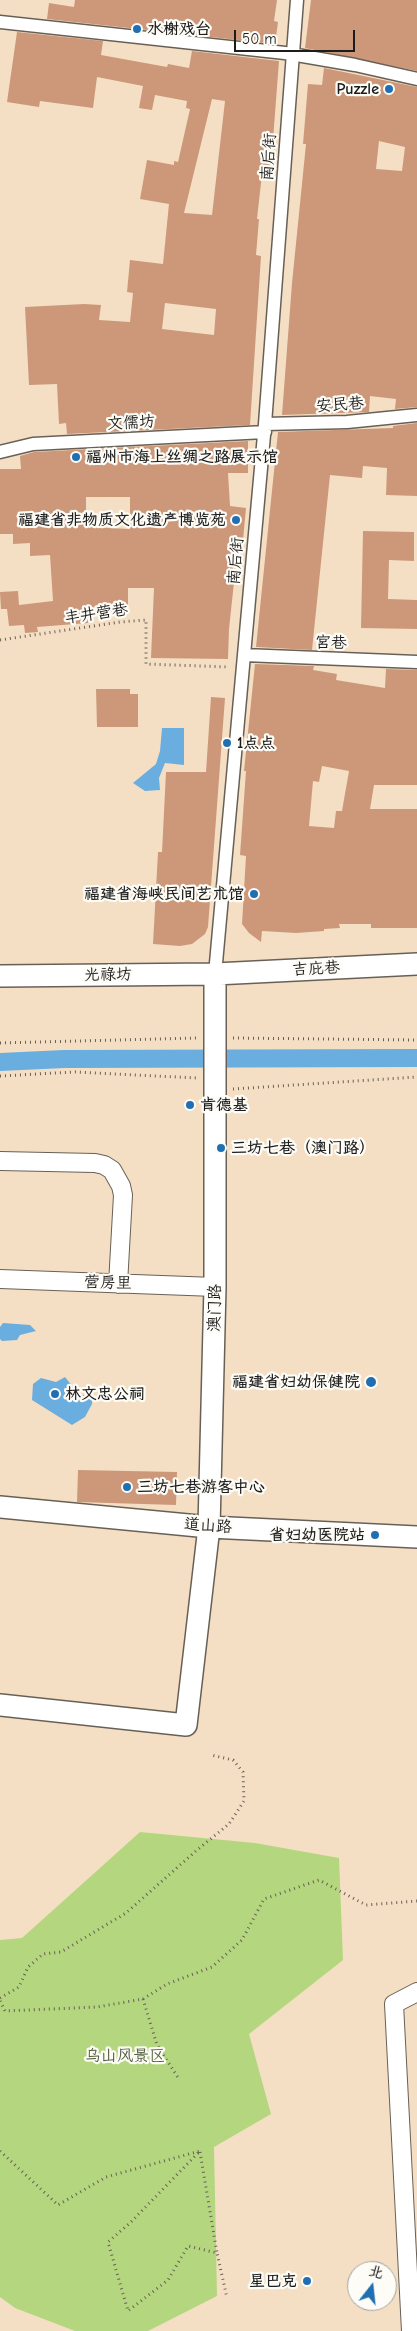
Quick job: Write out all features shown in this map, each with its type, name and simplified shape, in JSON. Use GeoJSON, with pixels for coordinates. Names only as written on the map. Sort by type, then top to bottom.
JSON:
{"type":"FeatureCollection","features":[{"type":"Feature","properties":{"kind":"street","name":"南后街"},"geometry":{"type":"LineString","coordinates":[[215,974],[265,428],[298,0]]}},
{"type":"Feature","properties":{"kind":"street"},"geometry":{"type":"LineString","coordinates":[[0,22],[293,54],[417,79]]}},
{"type":"Feature","properties":{"kind":"street","name":"安民巷"},"geometry":{"type":"LineString","coordinates":[[265,428],[417,415]]}},
{"type":"Feature","properties":{"kind":"street","name":"文儒坊"},"geometry":{"type":"LineString","coordinates":[[0,452],[33,444],[265,428]]}},
{"type":"Feature","properties":{"kind":"street","name":"宫巷"},"geometry":{"type":"LineString","coordinates":[[244,655],[417,662]]}},
{"type":"Feature","properties":{"kind":"street","name":"吉庇巷"},"geometry":{"type":"LineString","coordinates":[[215,974],[417,964]]}},
{"type":"Feature","properties":{"kind":"street"},"geometry":{"type":"LineString","coordinates":[[215,974],[215,1037]]}},
{"type":"Feature","properties":{"kind":"street","name":"光禄坊"},"geometry":{"type":"LineString","coordinates":[[0,976],[215,974]]}},
{"type":"Feature","properties":{"kind":"street","name":"澳门路"},"geometry":{"type":"LineString","coordinates":[[0,1705],[186,1725],[209,1527],[215,1287],[215,1037]]}},
{"type":"Feature","properties":{"kind":"street"},"geometry":{"type":"LineString","coordinates":[[0,1161],[95,1163],[104,1165],[112,1170],[121,1186],[123,1195],[118,1284]]}},
{"type":"Feature","properties":{"kind":"street","name":"营房里"},"geometry":{"type":"LineString","coordinates":[[0,1279],[215,1287]]}},
{"type":"Feature","properties":{"kind":"street","name":"道山路"},"geometry":{"type":"LineString","coordinates":[[0,1507],[209,1527],[417,1537]]}},
{"type":"Feature","properties":{"kind":"street"},"geometry":{"type":"LineString","coordinates":[[411,2331],[394,2004],[417,1992]]}},
{"type":"Feature","properties":{"kind":"path","name":"丰井营巷"},"geometry":{"type":"LineString","coordinates":[[0,640],[146,620],[146,664],[243,668]]}},
{"type":"Feature","properties":{"kind":"path"},"geometry":{"type":"LineString","coordinates":[[0,1043],[215,1037],[417,1040]]}},
{"type":"Feature","properties":{"kind":"path"},"geometry":{"type":"LineString","coordinates":[[0,1076],[75,1072],[197,1077],[215,1090],[417,1077]]}},
{"type":"Feature","properties":{"kind":"path"},"geometry":{"type":"LineString","coordinates":[[211,1755],[232,1760],[243,1772],[244,1801],[230,1824],[197,1850],[126,1913],[61,1952],[43,1954],[28,1968],[19,1988],[0,1999],[5,2011],[97,2008],[143,1999],[167,1984],[212,1967],[242,1940],[264,1899],[319,1880],[366,1905],[417,1901]]}},
{"type":"Feature","properties":{"kind":"path"},"geometry":{"type":"LineString","coordinates":[[143,1999],[158,2044],[179,2079]]}},
{"type":"Feature","properties":{"kind":"path"},"geometry":{"type":"LineString","coordinates":[[0,2151],[58,2205],[106,2177],[200,2151]]}},
{"type":"Feature","properties":{"kind":"path"},"geometry":{"type":"LineString","coordinates":[[200,2151],[130,2223],[108,2242],[128,2311],[168,2280],[188,2246],[217,2253]]}},
{"type":"Feature","properties":{"kind":"path"},"geometry":{"type":"LineString","coordinates":[[200,2151],[217,2253],[227,2298]]}},
{"type":"Feature","properties":{"kind":"green space","name":"乌山风景区"},"geometry":{"type":"Polygon","coordinates":[[[140,1832],[255,1843],[339,1858],[343,1960],[249,2034],[271,2114],[214,2147],[217,2296],[148,2331],[75,2331],[15,2308],[0,2297],[0,1940],[22,1938],[140,1832]]]}},
{"type":"Feature","properties":{"kind":"water"},"geometry":{"type":"Polygon","coordinates":[[[162,728],[184,728],[184,765],[165,763],[159,778],[160,790],[145,791],[133,783],[156,764],[160,751],[162,728]]]}},
{"type":"Feature","properties":{"kind":"water"},"geometry":{"type":"Polygon","coordinates":[[[3,1323],[30,1325],[36,1331],[20,1335],[17,1340],[2,1341],[0,1339],[0,1327],[3,1323]]]}},
{"type":"Feature","properties":{"kind":"water"},"geometry":{"type":"Polygon","coordinates":[[[65,1377],[73,1387],[74,1393],[92,1397],[92,1404],[85,1417],[72,1425],[32,1400],[33,1384],[41,1378],[56,1382],[65,1377]]]}},
{"type":"Feature","properties":{"kind":"building"},"geometry":{"type":"Polygon","coordinates":[[[75,0],[277,0],[274,21],[278,22],[275,44],[47,19],[49,3],[74,7],[75,0]]]}},
{"type":"Feature","properties":{"kind":"building"},"geometry":{"type":"Polygon","coordinates":[[[311,0],[417,0],[417,71],[305,48],[311,0]]]}},
{"type":"Feature","properties":{"kind":"building"},"geometry":{"type":"Polygon","coordinates":[[[17,32],[103,41],[101,55],[167,67],[168,64],[189,68],[192,51],[279,61],[271,166],[263,165],[257,219],[259,219],[256,255],[261,256],[250,425],[67,434],[66,423],[59,424],[57,384],[29,385],[25,307],[101,305],[99,320],[130,322],[133,293],[127,292],[130,260],[163,264],[169,204],[140,199],[147,160],[174,165],[174,161],[178,162],[190,109],[186,108],[187,101],[155,95],[152,110],[139,108],[143,86],[97,77],[93,108],[40,101],[39,107],[7,102],[17,32]],[[212,99],[184,213],[212,215],[225,101],[212,99]],[[165,303],[162,329],[214,335],[216,309],[165,303]]]}},
{"type":"Feature","properties":{"kind":"building"},"geometry":{"type":"Polygon","coordinates":[[[324,68],[417,87],[417,407],[395,409],[396,399],[370,396],[369,412],[282,415],[292,283],[306,144],[303,144],[308,84],[322,85],[324,68]],[[379,141],[376,169],[402,171],[405,147],[379,141]]]}},
{"type":"Feature","properties":{"kind":"building"},"geometry":{"type":"Polygon","coordinates":[[[417,423],[417,496],[386,495],[387,468],[363,466],[362,478],[330,475],[312,650],[256,647],[278,432],[393,428],[393,426],[417,423]]]}},
{"type":"Feature","properties":{"kind":"building"},"geometry":{"type":"Polygon","coordinates":[[[248,441],[248,473],[228,473],[230,506],[246,508],[243,540],[236,540],[232,573],[235,573],[228,659],[151,658],[154,588],[128,588],[128,611],[87,612],[88,623],[37,627],[38,632],[25,633],[24,625],[9,626],[7,609],[1,609],[0,592],[18,591],[19,605],[53,601],[50,555],[30,556],[30,543],[13,544],[13,534],[0,534],[0,469],[21,469],[20,456],[34,452],[248,441]],[[86,497],[86,527],[130,529],[130,497],[86,497]]]}},
{"type":"Feature","properties":{"kind":"building"},"geometry":{"type":"Polygon","coordinates":[[[363,531],[414,532],[414,561],[389,560],[388,599],[417,600],[417,629],[361,628],[363,531]]]}},
{"type":"Feature","properties":{"kind":"building"},"geometry":{"type":"Polygon","coordinates":[[[255,664],[314,666],[313,670],[337,674],[336,680],[385,688],[386,669],[417,670],[417,785],[374,785],[370,809],[417,809],[417,928],[371,928],[371,924],[339,924],[340,928],[324,929],[324,931],[296,933],[262,931],[261,942],[249,933],[242,924],[246,856],[240,855],[246,771],[244,771],[255,664]],[[322,766],[319,782],[313,781],[309,826],[334,828],[336,811],[342,811],[349,771],[322,766]]]}},
{"type":"Feature","properties":{"kind":"building"},"geometry":{"type":"Polygon","coordinates":[[[96,689],[130,689],[130,694],[138,694],[138,727],[97,727],[96,689]]]}},
{"type":"Feature","properties":{"kind":"building"},"geometry":{"type":"Polygon","coordinates":[[[211,697],[225,698],[208,927],[205,934],[192,944],[180,946],[153,944],[158,852],[162,852],[166,772],[206,772],[211,697]]]}},
{"type":"Feature","properties":{"kind":"building","name":"三坊七巷游客中心"},"geometry":{"type":"Polygon","coordinates":[[[78,1470],[177,1472],[176,1505],[77,1502],[78,1470]]]}},
{"type":"Feature","properties":{"kind":"waterway"},"geometry":{"type":"LineString","coordinates":[[0,1062],[64,1059],[417,1058]]}},
{"type":"Feature","properties":{"kind":"place","name":"水榭戏台"},"geometry":{"type":"Point","coordinates":[137,29]}},
{"type":"Feature","properties":{"kind":"place","name":"Puzzle"},"geometry":{"type":"Point","coordinates":[389,89]}},
{"type":"Feature","properties":{"kind":"place","name":"福州市海上丝绸之路展示馆"},"geometry":{"type":"Point","coordinates":[76,457]}},
{"type":"Feature","properties":{"kind":"place","name":"福建省非物质文化遗产博览苑"},"geometry":{"type":"Point","coordinates":[236,520]}},
{"type":"Feature","properties":{"kind":"place","name":"1点点"},"geometry":{"type":"Point","coordinates":[227,743]}},
{"type":"Feature","properties":{"kind":"place","name":"福建省海峡民间艺术馆"},"geometry":{"type":"Point","coordinates":[254,894]}},
{"type":"Feature","properties":{"kind":"place","name":"肯德基"},"geometry":{"type":"Point","coordinates":[190,1105]}},
{"type":"Feature","properties":{"kind":"place","name":"三坊七巷（澳门路）"},"geometry":{"type":"Point","coordinates":[221,1148]}},
{"type":"Feature","properties":{"kind":"place","name":"福建省妇幼保健院"},"geometry":{"type":"Point","coordinates":[371,1382]}},
{"type":"Feature","properties":{"kind":"place","name":"林文忠公祠"},"geometry":{"type":"Point","coordinates":[55,1394]}},
{"type":"Feature","properties":{"kind":"place","name":"三坊七巷游客中心"},"geometry":{"type":"Point","coordinates":[127,1487]}},
{"type":"Feature","properties":{"kind":"place","name":"省妇幼医院站"},"geometry":{"type":"Point","coordinates":[375,1535]}},
{"type":"Feature","properties":{"kind":"place","name":"星巴克"},"geometry":{"type":"Point","coordinates":[307,2281]}}]}
